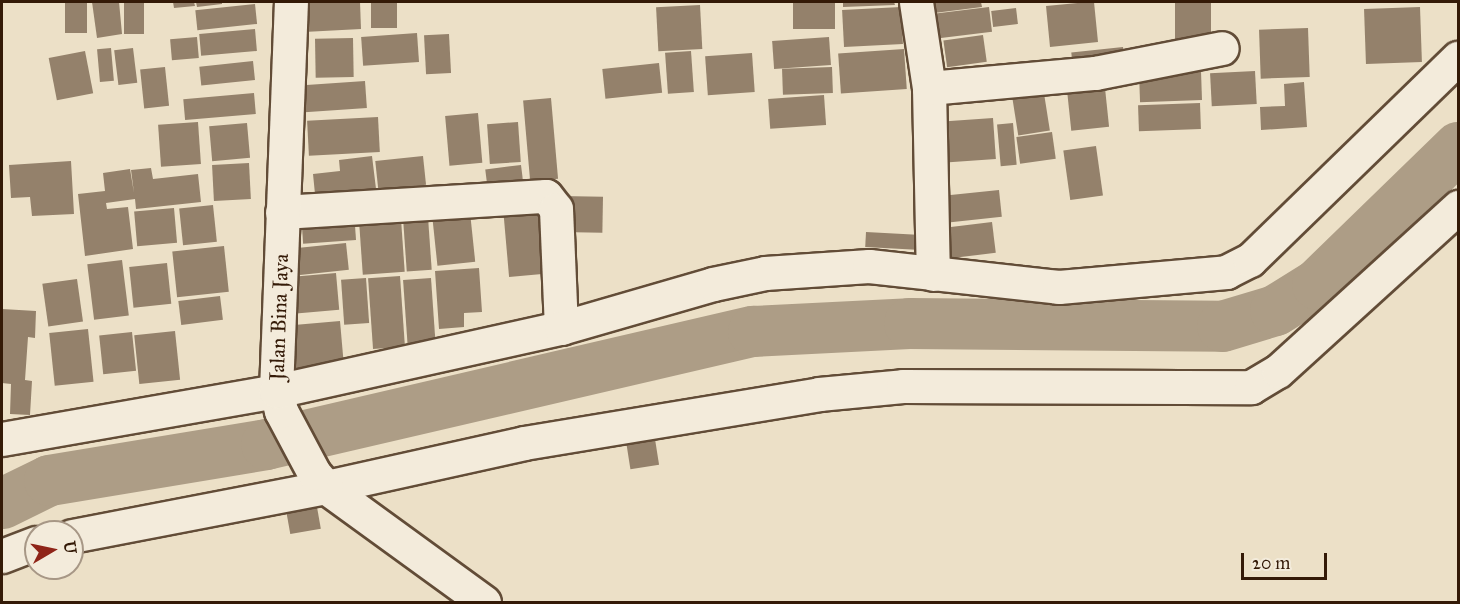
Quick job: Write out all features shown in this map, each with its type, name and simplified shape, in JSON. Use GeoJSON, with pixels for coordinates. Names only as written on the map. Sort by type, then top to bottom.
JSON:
{"type":"FeatureCollection","features":[{"type":"Feature","properties":{"kind":"street","name":"Jalan Bina Jaya"},"geometry":{"type":"LineString","coordinates":[[2,439],[278,401],[282,212],[291,2]]}},
{"type":"Feature","properties":{"kind":"street"},"geometry":{"type":"LineString","coordinates":[[916,2],[929,88],[933,274]]}},
{"type":"Feature","properties":{"kind":"street"},"geometry":{"type":"LineString","coordinates":[[929,88],[1095,73],[1222,48]]}},
{"type":"Feature","properties":{"kind":"street"},"geometry":{"type":"LineString","coordinates":[[484,603],[320,480],[278,401],[561,328],[713,284],[765,273],[869,266],[1059,287],[1226,272],[1250,260],[1458,58]]}},
{"type":"Feature","properties":{"kind":"street"},"geometry":{"type":"LineString","coordinates":[[282,212],[546,196],[556,209],[561,328]]}},
{"type":"Feature","properties":{"kind":"street"},"geometry":{"type":"LineString","coordinates":[[84,533],[320,480],[819,393],[903,386],[1251,387],[1278,371],[1458,207]]}},
{"type":"Feature","properties":{"kind":"street"},"geometry":{"type":"LineString","coordinates":[[2,556],[24,548]]}},
{"type":"Feature","properties":{"kind":"building"},"geometry":{"type":"Polygon","coordinates":[[[65,2],[87,2],[87,33],[65,33],[65,2]]]}},
{"type":"Feature","properties":{"kind":"building"},"geometry":{"type":"Polygon","coordinates":[[[92,2],[119,2],[122,34],[97,38],[92,2]]]}},
{"type":"Feature","properties":{"kind":"building"},"geometry":{"type":"Polygon","coordinates":[[[124,2],[144,2],[144,34],[124,34],[124,2]]]}},
{"type":"Feature","properties":{"kind":"building"},"geometry":{"type":"Polygon","coordinates":[[[173,2],[194,2],[195,6],[174,8],[173,2]]]}},
{"type":"Feature","properties":{"kind":"building"},"geometry":{"type":"Polygon","coordinates":[[[196,2],[222,2],[222,4],[197,7],[196,2]]]}},
{"type":"Feature","properties":{"kind":"building"},"geometry":{"type":"Polygon","coordinates":[[[360,2],[361,29],[304,32],[303,3],[360,2]]]}},
{"type":"Feature","properties":{"kind":"building"},"geometry":{"type":"Polygon","coordinates":[[[371,2],[397,2],[397,28],[371,28],[371,2]]]}},
{"type":"Feature","properties":{"kind":"building"},"geometry":{"type":"Polygon","coordinates":[[[793,2],[835,2],[835,29],[793,29],[793,2]]]}},
{"type":"Feature","properties":{"kind":"building"},"geometry":{"type":"Polygon","coordinates":[[[843,2],[894,2],[895,5],[843,7],[843,2]]]}},
{"type":"Feature","properties":{"kind":"building"},"geometry":{"type":"Polygon","coordinates":[[[932,2],[981,2],[982,7],[934,13],[932,2]]]}},
{"type":"Feature","properties":{"kind":"building"},"geometry":{"type":"Polygon","coordinates":[[[1094,2],[1098,42],[1050,47],[1046,6],[1094,2]]]}},
{"type":"Feature","properties":{"kind":"building"},"geometry":{"type":"Polygon","coordinates":[[[1175,2],[1211,2],[1211,40],[1175,40],[1175,2]]]}},
{"type":"Feature","properties":{"kind":"building"},"geometry":{"type":"Polygon","coordinates":[[[255,4],[257,24],[197,30],[195,10],[255,4]]]}},
{"type":"Feature","properties":{"kind":"building"},"geometry":{"type":"Polygon","coordinates":[[[700,5],[702,49],[658,51],[656,7],[700,5]]]}},
{"type":"Feature","properties":{"kind":"building"},"geometry":{"type":"Polygon","coordinates":[[[901,7],[903,44],[844,47],[842,10],[901,7]]]}},
{"type":"Feature","properties":{"kind":"building"},"geometry":{"type":"Polygon","coordinates":[[[989,7],[992,32],[923,40],[920,16],[989,7]]]}},
{"type":"Feature","properties":{"kind":"building"},"geometry":{"type":"Polygon","coordinates":[[[1420,7],[1422,62],[1366,64],[1364,9],[1420,7]]]}},
{"type":"Feature","properties":{"kind":"building"},"geometry":{"type":"Polygon","coordinates":[[[1016,8],[1018,24],[993,27],[991,11],[1016,8]]]}},
{"type":"Feature","properties":{"kind":"building"},"geometry":{"type":"Polygon","coordinates":[[[1308,28],[1310,77],[1261,79],[1259,30],[1308,28]]]}},
{"type":"Feature","properties":{"kind":"building"},"geometry":{"type":"Polygon","coordinates":[[[255,29],[257,51],[201,56],[199,34],[255,29]]]}},
{"type":"Feature","properties":{"kind":"building"},"geometry":{"type":"Polygon","coordinates":[[[417,33],[419,62],[363,66],[361,37],[417,33]]]}},
{"type":"Feature","properties":{"kind":"building"},"geometry":{"type":"Polygon","coordinates":[[[449,34],[451,73],[426,74],[424,35],[449,34]]]}},
{"type":"Feature","properties":{"kind":"building"},"geometry":{"type":"Polygon","coordinates":[[[983,35],[987,62],[947,67],[943,41],[983,35]]]}},
{"type":"Feature","properties":{"kind":"building"},"geometry":{"type":"Polygon","coordinates":[[[197,37],[199,58],[172,60],[170,39],[197,37]]]}},
{"type":"Feature","properties":{"kind":"building"},"geometry":{"type":"Polygon","coordinates":[[[829,37],[831,65],[774,69],[772,41],[829,37]]]}},
{"type":"Feature","properties":{"kind":"building"},"geometry":{"type":"Polygon","coordinates":[[[353,38],[354,77],[316,78],[315,39],[353,38]]]}},
{"type":"Feature","properties":{"kind":"building"},"geometry":{"type":"Polygon","coordinates":[[[1123,47],[1125,66],[1073,71],[1071,52],[1123,47]]]}},
{"type":"Feature","properties":{"kind":"building"},"geometry":{"type":"Polygon","coordinates":[[[111,48],[114,81],[100,82],[97,49],[111,48]]]}},
{"type":"Feature","properties":{"kind":"building"},"geometry":{"type":"Polygon","coordinates":[[[133,48],[137,83],[118,85],[114,50],[133,48]]]}},
{"type":"Feature","properties":{"kind":"building"},"geometry":{"type":"Polygon","coordinates":[[[904,49],[907,89],[841,94],[838,54],[904,49]]]}},
{"type":"Feature","properties":{"kind":"building"},"geometry":{"type":"Polygon","coordinates":[[[85,51],[93,93],[57,100],[49,58],[85,51]]]}},
{"type":"Feature","properties":{"kind":"building"},"geometry":{"type":"Polygon","coordinates":[[[691,51],[694,92],[668,94],[665,53],[691,51]]]}},
{"type":"Feature","properties":{"kind":"building"},"geometry":{"type":"Polygon","coordinates":[[[752,53],[755,92],[708,95],[705,56],[752,53]]]}},
{"type":"Feature","properties":{"kind":"building"},"geometry":{"type":"Polygon","coordinates":[[[253,61],[255,80],[201,86],[199,67],[253,61]]]}},
{"type":"Feature","properties":{"kind":"building"},"geometry":{"type":"Polygon","coordinates":[[[659,63],[662,93],[605,99],[602,69],[659,63]]]}},
{"type":"Feature","properties":{"kind":"building"},"geometry":{"type":"Polygon","coordinates":[[[165,67],[169,106],[144,108],[140,70],[165,67]]]}},
{"type":"Feature","properties":{"kind":"building"},"geometry":{"type":"Polygon","coordinates":[[[832,67],[833,93],[783,95],[782,69],[832,67]]]}},
{"type":"Feature","properties":{"kind":"building"},"geometry":{"type":"Polygon","coordinates":[[[1201,71],[1202,100],[1140,102],[1139,73],[1201,71]]]}},
{"type":"Feature","properties":{"kind":"building"},"geometry":{"type":"Polygon","coordinates":[[[1255,71],[1257,104],[1212,106],[1210,73],[1255,71]]]}},
{"type":"Feature","properties":{"kind":"building"},"geometry":{"type":"Polygon","coordinates":[[[365,81],[367,108],[301,113],[299,86],[365,81]]]}},
{"type":"Feature","properties":{"kind":"building"},"geometry":{"type":"Polygon","coordinates":[[[1304,82],[1307,127],[1261,130],[1260,107],[1285,106],[1284,84],[1304,82]]]}},
{"type":"Feature","properties":{"kind":"building"},"geometry":{"type":"Polygon","coordinates":[[[1043,87],[1050,130],[1018,135],[1011,92],[1043,87]]]}},
{"type":"Feature","properties":{"kind":"building"},"geometry":{"type":"Polygon","coordinates":[[[1105,88],[1109,127],[1071,131],[1067,92],[1105,88]]]}},
{"type":"Feature","properties":{"kind":"building"},"geometry":{"type":"Polygon","coordinates":[[[254,93],[256,114],[185,120],[183,99],[254,93]]]}},
{"type":"Feature","properties":{"kind":"building"},"geometry":{"type":"Polygon","coordinates":[[[824,95],[826,125],[770,129],[768,99],[824,95]]]}},
{"type":"Feature","properties":{"kind":"building"},"geometry":{"type":"Polygon","coordinates":[[[551,98],[558,179],[530,181],[523,100],[551,98]]]}},
{"type":"Feature","properties":{"kind":"building"},"geometry":{"type":"Polygon","coordinates":[[[1200,103],[1201,129],[1139,131],[1138,105],[1200,103]]]}},
{"type":"Feature","properties":{"kind":"building"},"geometry":{"type":"Polygon","coordinates":[[[478,113],[482,163],[449,166],[445,116],[478,113]]]}},
{"type":"Feature","properties":{"kind":"building"},"geometry":{"type":"Polygon","coordinates":[[[378,117],[380,152],[309,156],[307,121],[378,117]]]}},
{"type":"Feature","properties":{"kind":"building"},"geometry":{"type":"Polygon","coordinates":[[[993,118],[996,159],[935,163],[932,122],[993,118]]]}},
{"type":"Feature","properties":{"kind":"building"},"geometry":{"type":"Polygon","coordinates":[[[198,122],[201,164],[161,167],[158,125],[198,122]]]}},
{"type":"Feature","properties":{"kind":"building"},"geometry":{"type":"Polygon","coordinates":[[[518,122],[521,162],[490,164],[487,124],[518,122]]]}},
{"type":"Feature","properties":{"kind":"building"},"geometry":{"type":"Polygon","coordinates":[[[247,123],[250,158],[212,161],[209,126],[247,123]]]}},
{"type":"Feature","properties":{"kind":"building"},"geometry":{"type":"Polygon","coordinates":[[[1013,123],[1017,165],[1001,166],[997,124],[1013,123]]]}},
{"type":"Feature","properties":{"kind":"building"},"geometry":{"type":"Polygon","coordinates":[[[1052,132],[1056,159],[1020,164],[1016,137],[1052,132]]]}},
{"type":"Feature","properties":{"kind":"building"},"geometry":{"type":"Polygon","coordinates":[[[1096,146],[1103,196],[1070,200],[1063,151],[1096,146]]]}},
{"type":"Feature","properties":{"kind":"building"},"geometry":{"type":"Polygon","coordinates":[[[372,156],[377,197],[316,204],[313,174],[340,171],[339,160],[372,156]]]}},
{"type":"Feature","properties":{"kind":"building"},"geometry":{"type":"Polygon","coordinates":[[[423,156],[426,185],[378,190],[375,161],[423,156]]]}},
{"type":"Feature","properties":{"kind":"building"},"geometry":{"type":"Polygon","coordinates":[[[71,161],[74,214],[32,216],[30,197],[11,198],[9,165],[71,161]]]}},
{"type":"Feature","properties":{"kind":"building"},"geometry":{"type":"Polygon","coordinates":[[[249,163],[251,199],[214,201],[212,165],[249,163]]]}},
{"type":"Feature","properties":{"kind":"building"},"geometry":{"type":"Polygon","coordinates":[[[521,165],[524,190],[488,194],[485,169],[521,165]]]}},
{"type":"Feature","properties":{"kind":"building"},"geometry":{"type":"Polygon","coordinates":[[[151,168],[153,179],[198,174],[201,202],[136,209],[135,199],[106,203],[107,209],[128,207],[133,249],[85,256],[78,194],[105,191],[103,173],[130,169],[134,193],[131,170],[151,168]]]}},
{"type":"Feature","properties":{"kind":"building"},"geometry":{"type":"Polygon","coordinates":[[[999,190],[1002,217],[946,223],[943,196],[999,190]]]}},
{"type":"Feature","properties":{"kind":"building"},"geometry":{"type":"Polygon","coordinates":[[[561,196],[603,197],[602,233],[560,232],[561,196]]]}},
{"type":"Feature","properties":{"kind":"building"},"geometry":{"type":"Polygon","coordinates":[[[213,205],[217,242],[183,245],[179,209],[213,205]]]}},
{"type":"Feature","properties":{"kind":"building"},"geometry":{"type":"Polygon","coordinates":[[[539,206],[545,274],[509,277],[503,209],[539,206]]]}},
{"type":"Feature","properties":{"kind":"building"},"geometry":{"type":"Polygon","coordinates":[[[174,208],[177,243],[137,246],[134,211],[174,208]]]}},
{"type":"Feature","properties":{"kind":"building"},"geometry":{"type":"Polygon","coordinates":[[[354,211],[356,240],[303,244],[301,215],[354,211]]]}},
{"type":"Feature","properties":{"kind":"building"},"geometry":{"type":"Polygon","coordinates":[[[470,212],[475,262],[437,266],[432,216],[470,212]]]}},
{"type":"Feature","properties":{"kind":"building"},"geometry":{"type":"Polygon","coordinates":[[[428,217],[432,270],[407,272],[403,219],[428,217]]]}},
{"type":"Feature","properties":{"kind":"building"},"geometry":{"type":"Polygon","coordinates":[[[401,219],[405,272],[363,275],[359,222],[401,219]]]}},
{"type":"Feature","properties":{"kind":"building"},"geometry":{"type":"Polygon","coordinates":[[[992,222],[996,253],[940,260],[936,229],[992,222]]]}},
{"type":"Feature","properties":{"kind":"building"},"geometry":{"type":"Polygon","coordinates":[[[866,232],[917,235],[916,250],[865,247],[866,232]]]}},
{"type":"Feature","properties":{"kind":"building"},"geometry":{"type":"Polygon","coordinates":[[[346,243],[349,270],[300,275],[297,248],[346,243]]]}},
{"type":"Feature","properties":{"kind":"building"},"geometry":{"type":"Polygon","coordinates":[[[224,246],[229,292],[177,297],[172,251],[224,246]]]}},
{"type":"Feature","properties":{"kind":"building"},"geometry":{"type":"Polygon","coordinates":[[[122,260],[129,316],[94,320],[87,264],[122,260]]]}},
{"type":"Feature","properties":{"kind":"building"},"geometry":{"type":"Polygon","coordinates":[[[167,263],[171,304],[133,308],[129,267],[167,263]]]}},
{"type":"Feature","properties":{"kind":"building"},"geometry":{"type":"Polygon","coordinates":[[[479,268],[482,312],[464,313],[464,327],[439,329],[435,271],[479,268]]]}},
{"type":"Feature","properties":{"kind":"building"},"geometry":{"type":"Polygon","coordinates":[[[336,273],[339,310],[293,314],[290,277],[336,273]]]}},
{"type":"Feature","properties":{"kind":"building"},"geometry":{"type":"Polygon","coordinates":[[[400,276],[405,347],[373,349],[368,278],[400,276]]]}},
{"type":"Feature","properties":{"kind":"building"},"geometry":{"type":"Polygon","coordinates":[[[366,278],[369,323],[344,325],[341,280],[366,278]]]}},
{"type":"Feature","properties":{"kind":"building"},"geometry":{"type":"Polygon","coordinates":[[[431,278],[436,346],[408,348],[403,280],[431,278]]]}},
{"type":"Feature","properties":{"kind":"building"},"geometry":{"type":"Polygon","coordinates":[[[77,279],[83,322],[48,326],[42,284],[77,279]]]}},
{"type":"Feature","properties":{"kind":"building"},"geometry":{"type":"Polygon","coordinates":[[[220,296],[223,320],[181,325],[178,301],[220,296]]]}},
{"type":"Feature","properties":{"kind":"building"},"geometry":{"type":"Polygon","coordinates":[[[2,309],[36,311],[35,338],[28,337],[25,380],[32,381],[30,415],[10,414],[11,384],[2,383],[2,309]]]}},
{"type":"Feature","properties":{"kind":"building"},"geometry":{"type":"Polygon","coordinates":[[[340,321],[344,370],[295,374],[291,325],[340,321]]]}},
{"type":"Feature","properties":{"kind":"building"},"geometry":{"type":"Polygon","coordinates":[[[88,329],[94,382],[55,386],[49,333],[88,329]]]}},
{"type":"Feature","properties":{"kind":"building"},"geometry":{"type":"Polygon","coordinates":[[[175,331],[180,380],[139,384],[134,335],[175,331]]]}},
{"type":"Feature","properties":{"kind":"building"},"geometry":{"type":"Polygon","coordinates":[[[132,332],[136,371],[103,374],[99,335],[132,332]]]}},
{"type":"Feature","properties":{"kind":"building"},"geometry":{"type":"Polygon","coordinates":[[[655,439],[659,465],[630,469],[626,444],[655,439]]]}},
{"type":"Feature","properties":{"kind":"building"},"geometry":{"type":"Polygon","coordinates":[[[317,507],[321,529],[290,534],[286,512],[317,507]]]}},
{"type":"Feature","properties":{"kind":"waterway"},"geometry":{"type":"LineString","coordinates":[[2,503],[49,480],[266,444],[753,331],[909,323],[1222,326],[1275,310],[1317,284],[1458,147]]}}]}
